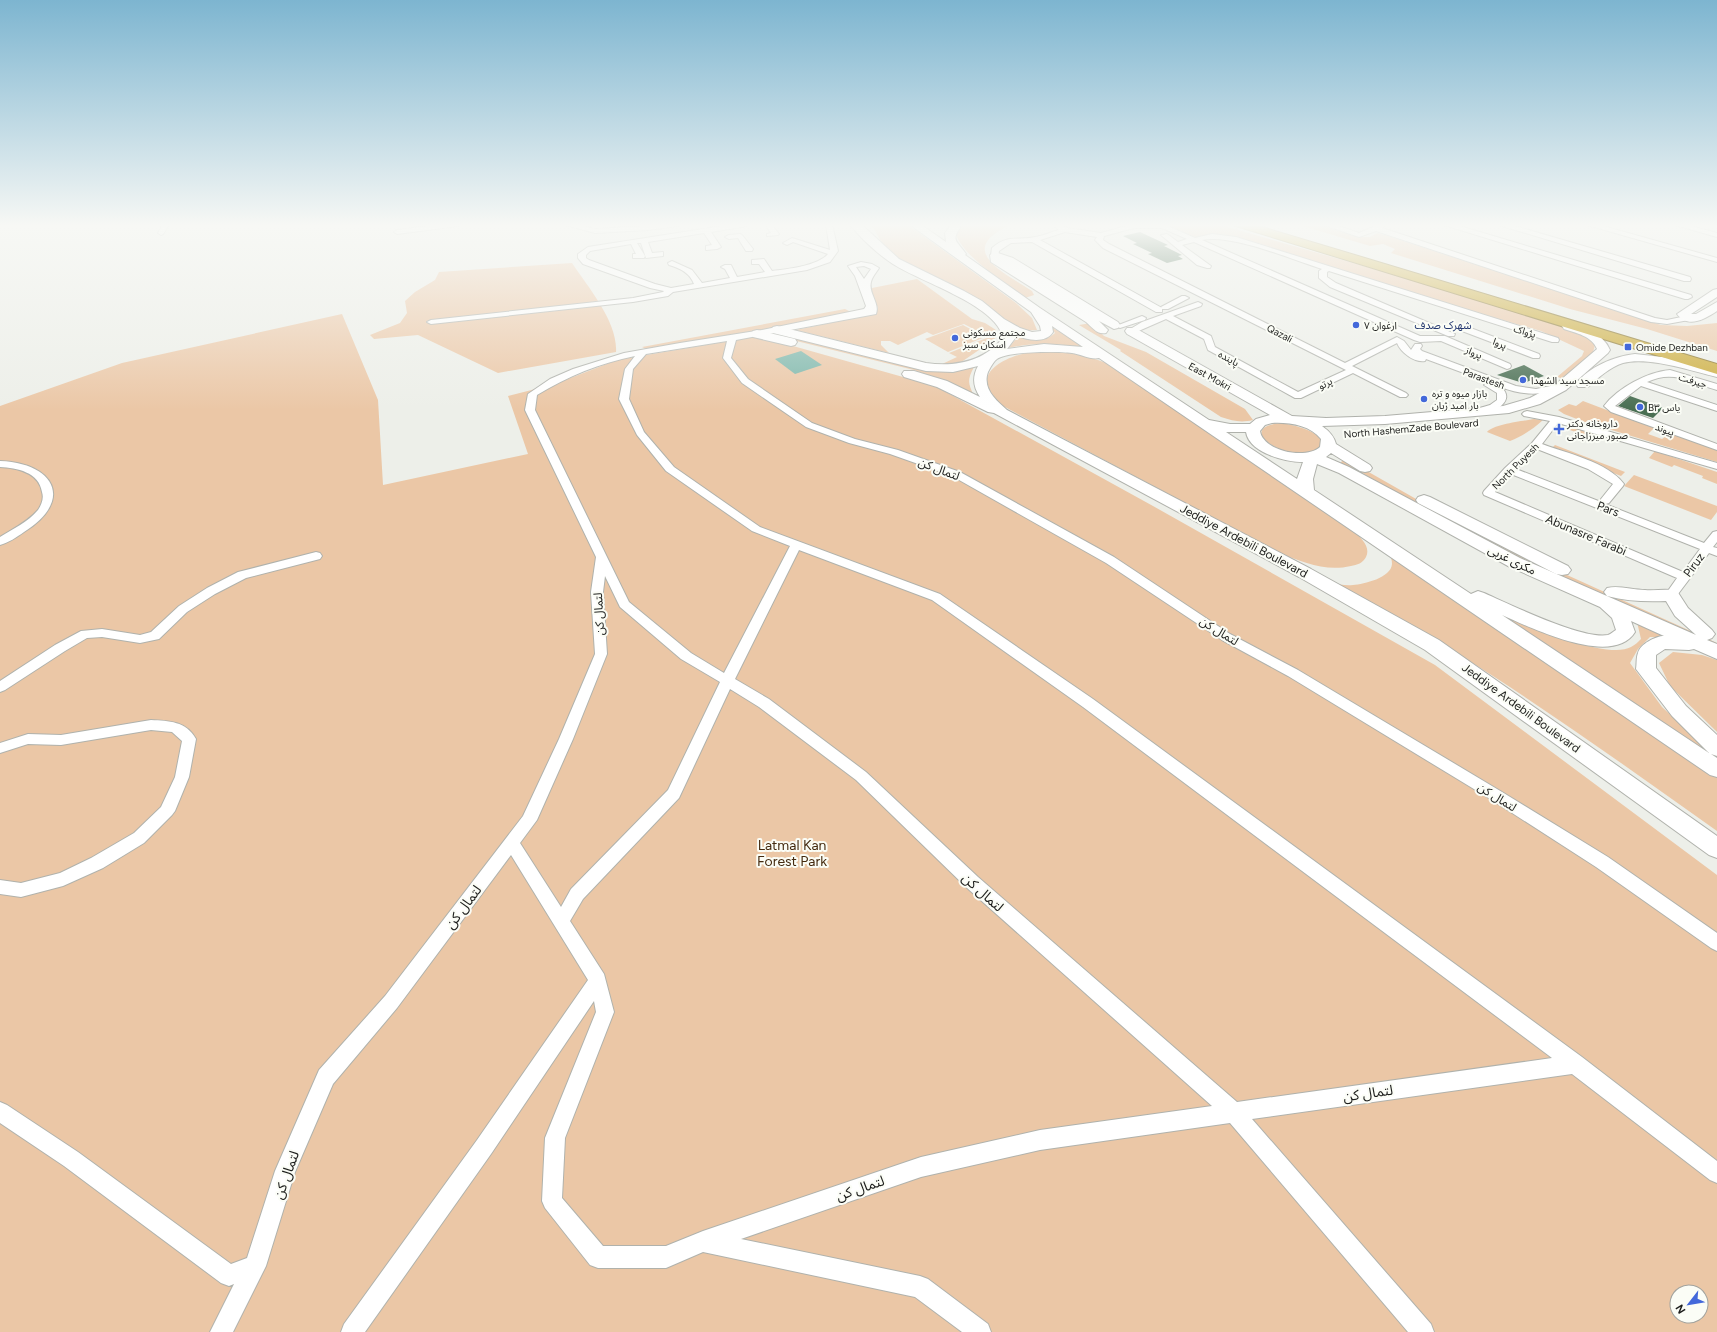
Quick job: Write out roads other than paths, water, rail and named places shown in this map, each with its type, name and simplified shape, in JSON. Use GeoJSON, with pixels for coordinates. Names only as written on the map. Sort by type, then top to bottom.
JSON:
{"type":"FeatureCollection","features":[{"type":"Feature","properties":{"kind":"highway"},"geometry":{"type":"LineString","coordinates":[[1451,286],[1512,307],[1717,369]]}},
{"type":"Feature","properties":{"kind":"highway"},"geometry":{"type":"LineString","coordinates":[[1466,286],[1717,358]]}},
{"type":"Feature","properties":{"kind":"street"},"geometry":{"type":"LineString","coordinates":[[654,286],[671,290],[698,286]]}},
{"type":"Feature","properties":{"kind":"street"},"geometry":{"type":"LineString","coordinates":[[779,330],[867,311],[870,306],[863,286]]}},
{"type":"Feature","properties":{"kind":"street"},"geometry":{"type":"LineString","coordinates":[[779,330],[873,312],[874,307],[866,286]]}},
{"type":"Feature","properties":{"kind":"street"},"geometry":{"type":"LineString","coordinates":[[946,286],[958,292],[1001,322],[1024,334],[1042,336],[1048,331],[1047,326],[1036,310]]}},
{"type":"Feature","properties":{"kind":"street"},"geometry":{"type":"LineString","coordinates":[[1002,286],[1307,494],[1717,769]]}},
{"type":"Feature","properties":{"kind":"street"},"geometry":{"type":"LineString","coordinates":[[1036,286],[1090,320],[1102,330],[1104,327],[1120,331],[1145,324],[1187,297],[1198,292]]}},
{"type":"Feature","properties":{"kind":"street","name":"East Mokri"},"geometry":{"type":"LineString","coordinates":[[1051,286],[1120,331],[1289,420]]}},
{"type":"Feature","properties":{"kind":"street","name":"پاینده"},"geometry":{"type":"LineString","coordinates":[[1115,286],[1208,338],[1211,348],[1298,396]]}},
{"type":"Feature","properties":{"kind":"street","name":"Qazali"},"geometry":{"type":"LineString","coordinates":[[1186,286],[1198,292],[1205,301],[1349,368],[1403,395]]}},
{"type":"Feature","properties":{"kind":"street"},"geometry":{"type":"LineString","coordinates":[[1301,286],[1385,324],[1419,342],[1442,338],[1489,320]]}},
{"type":"Feature","properties":{"kind":"street"},"geometry":{"type":"LineString","coordinates":[[1336,286],[1451,334]]}},
{"type":"Feature","properties":{"kind":"street","name":"پژواک"},"geometry":{"type":"LineString","coordinates":[[1384,286],[1555,340]]}},
{"type":"Feature","properties":{"kind":"street"},"geometry":{"type":"LineString","coordinates":[[1551,286],[1654,320],[1667,322],[1686,318],[1698,319],[1717,306]]}},
{"type":"Feature","properties":{"kind":"street"},"geometry":{"type":"LineString","coordinates":[[1652,286],[1688,297]]}},
{"type":"Feature","properties":{"kind":"street"},"geometry":{"type":"LineString","coordinates":[[431,322],[633,300],[665,294],[671,290]]}},
{"type":"Feature","properties":{"kind":"street"},"geometry":{"type":"LineString","coordinates":[[1686,318],[1683,314],[1717,292]]}},
{"type":"Feature","properties":{"kind":"street"},"geometry":{"type":"LineString","coordinates":[[1187,297],[1189,302],[1205,301]]}},
{"type":"Feature","properties":{"kind":"street"},"geometry":{"type":"LineString","coordinates":[[1120,331],[1162,313],[1205,301]]}},
{"type":"Feature","properties":{"kind":"street"},"geometry":{"type":"LineString","coordinates":[[1512,307],[1598,338],[1604,350],[1621,352],[1626,356],[1624,359]]}},
{"type":"Feature","properties":{"kind":"street","name":"Jeddiye Ardebili Boulevard"},"geometry":{"type":"LineString","coordinates":[[1001,322],[1010,337],[992,356],[982,370],[979,383],[985,396],[1002,413],[1305,573],[1432,645],[1717,848]]}},
{"type":"Feature","properties":{"kind":"street"},"geometry":{"type":"LineString","coordinates":[[1385,324],[1399,340],[1402,347],[1406,351]]}},
{"type":"Feature","properties":{"kind":"street","name":"پروا"},"geometry":{"type":"LineString","coordinates":[[1465,329],[1536,356]]}},
{"type":"Feature","properties":{"kind":"street"},"geometry":{"type":"LineString","coordinates":[[779,330],[939,369],[961,367],[992,356],[1028,349],[1069,349],[1093,354],[1131,374]]}},
{"type":"Feature","properties":{"kind":"street","name":"لتمال کن"},"geometry":{"type":"LineString","coordinates":[[779,330],[667,347],[614,358],[575,371],[548,383],[533,394],[530,410],[624,604],[686,656],[764,703],[861,776],[972,882],[1233,1112],[1423,1332]]}},
{"type":"Feature","properties":{"kind":"street","name":"East Mokri"},"geometry":{"type":"LineString","coordinates":[[1120,331],[1140,347],[1246,408],[1258,424]]}},
{"type":"Feature","properties":{"kind":"street"},"geometry":{"type":"LineString","coordinates":[[757,334],[842,355],[942,384],[1002,413]]}},
{"type":"Feature","properties":{"kind":"street"},"geometry":{"type":"LineString","coordinates":[[1399,340],[1408,336],[1419,342]]}},
{"type":"Feature","properties":{"kind":"street","name":"لتمال کن"},"geometry":{"type":"LineString","coordinates":[[732,338],[727,358],[745,382],[809,425],[852,441],[894,452],[956,474],[1110,560],[1226,637],[1293,673],[1497,796],[1595,858],[1717,944]]}},
{"type":"Feature","properties":{"kind":"street","name":"پرواز"},"geometry":{"type":"LineString","coordinates":[[1442,338],[1507,366]]}},
{"type":"Feature","properties":{"kind":"street","name":"پرتو"},"geometry":{"type":"LineString","coordinates":[[1298,396],[1399,340]]}},
{"type":"Feature","properties":{"kind":"street","name":"Parastesh"},"geometry":{"type":"LineString","coordinates":[[1419,342],[1415,350],[1419,353],[1514,389],[1536,392],[1561,387]]}},
{"type":"Feature","properties":{"kind":"street"},"geometry":{"type":"LineString","coordinates":[[1380,350],[1396,348],[1406,351]]}},
{"type":"Feature","properties":{"kind":"street","name":"North HashemZade Boulevard"},"geometry":{"type":"LineString","coordinates":[[1289,420],[1326,422],[1385,420],[1504,410],[1535,401],[1561,387],[1604,350]]}},
{"type":"Feature","properties":{"kind":"street","name":"Parastesh"},"geometry":{"type":"LineString","coordinates":[[1406,351],[1431,363],[1500,390],[1503,396],[1502,401],[1498,405],[1474,413]]}},
{"type":"Feature","properties":{"kind":"street"},"geometry":{"type":"LineString","coordinates":[[642,353],[629,369],[624,398],[640,433],[670,469],[756,530],[936,597],[1088,703],[1575,1064],[1717,1173]]}},
{"type":"Feature","properties":{"kind":"street","name":"North HashemZade Boulevard"},"geometry":{"type":"LineString","coordinates":[[1335,439],[1362,431],[1451,426],[1527,414],[1550,415],[1558,403],[1603,368],[1624,359],[1644,359],[1677,363],[1717,373]]}},
{"type":"Feature","properties":{"kind":"street","name":"جيرفت"},"geometry":{"type":"LineString","coordinates":[[1641,383],[1655,375],[1669,373],[1717,388]]}},
{"type":"Feature","properties":{"kind":"street"},"geometry":{"type":"LineString","coordinates":[[1641,383],[1717,408]]}},
{"type":"Feature","properties":{"kind":"street","name":"پیوند"},"geometry":{"type":"LineString","coordinates":[[1641,383],[1628,390],[1609,406],[1614,410],[1717,447]]}},
{"type":"Feature","properties":{"kind":"street"},"geometry":{"type":"LineString","coordinates":[[1550,415],[1717,466]]}},
{"type":"Feature","properties":{"kind":"street","name":"North Puyesh"},"geometry":{"type":"LineString","coordinates":[[1488,493],[1508,470],[1536,446],[1550,415]]}},
{"type":"Feature","properties":{"kind":"street"},"geometry":{"type":"LineString","coordinates":[[1205,423],[1230,428],[1258,424],[1270,419],[1289,420]]}},
{"type":"Feature","properties":{"kind":"street","name":"مکری غربی"},"geometry":{"type":"LineString","coordinates":[[1289,420],[1310,425],[1318,429],[1335,439],[1351,460],[1421,498],[1553,565],[1606,596],[1717,653]]}},
{"type":"Feature","properties":{"kind":"street"},"geometry":{"type":"LineString","coordinates":[[1258,424],[1253,436],[1266,448],[1288,456],[1312,457],[1321,455],[1327,451],[1335,439]]}},
{"type":"Feature","properties":{"kind":"street"},"geometry":{"type":"LineString","coordinates":[[1536,446],[1603,472],[1614,478],[1619,484],[1605,501]]}},
{"type":"Feature","properties":{"kind":"street"},"geometry":{"type":"LineString","coordinates":[[1307,494],[1305,479],[1312,457]]}},
{"type":"Feature","properties":{"kind":"street","name":"مکری غربی"},"geometry":{"type":"LineString","coordinates":[[1312,457],[1363,480],[1514,562],[1711,637]]}},
{"type":"Feature","properties":{"kind":"street"},"geometry":{"type":"LineString","coordinates":[[0,464],[21,467],[36,473],[44,483],[48,493],[47,504],[38,516],[23,528],[0,542]]}},
{"type":"Feature","properties":{"kind":"street","name":"Pars"},"geometry":{"type":"LineString","coordinates":[[1508,470],[1712,550]]}},
{"type":"Feature","properties":{"kind":"street","name":"Abunasre Farabi"},"geometry":{"type":"LineString","coordinates":[[1488,493],[1685,577]]}},
{"type":"Feature","properties":{"kind":"street","name":"Piruz"},"geometry":{"type":"LineString","coordinates":[[1671,595],[1685,577],[1712,550],[1717,534]]}},
{"type":"Feature","properties":{"kind":"street"},"geometry":{"type":"LineString","coordinates":[[561,922],[578,894],[674,794],[727,681],[796,545]]}},
{"type":"Feature","properties":{"kind":"street"},"geometry":{"type":"LineString","coordinates":[[0,687],[60,648],[85,634],[102,633],[140,639],[155,636],[184,609],[211,591],[242,575],[316,556]]}},
{"type":"Feature","properties":{"kind":"street","name":"لتمال کن"},"geometry":{"type":"LineString","coordinates":[[221,1332],[255,1266],[285,1171],[326,1077],[391,1002],[529,820],[566,739],[601,654],[597,592],[602,557]]}},
{"type":"Feature","properties":{"kind":"street"},"geometry":{"type":"LineString","coordinates":[[1425,573],[1497,606],[1555,629],[1588,639],[1611,641],[1626,632],[1620,615],[1606,596]]}},
{"type":"Feature","properties":{"kind":"street"},"geometry":{"type":"LineString","coordinates":[[1606,596],[1671,595],[1681,612],[1711,637]]}},
{"type":"Feature","properties":{"kind":"street"},"geometry":{"type":"LineString","coordinates":[[1717,653],[1690,644],[1662,642],[1647,652],[1646,669],[1679,711],[1717,748]]}},
{"type":"Feature","properties":{"kind":"street"},"geometry":{"type":"LineString","coordinates":[[0,748],[28,739],[61,740],[151,725],[175,727],[189,739],[182,777],[167,812],[139,838],[97,863],[63,879],[21,890],[0,887]]}},
{"type":"Feature","properties":{"kind":"street","name":"لتمال کن"},"geometry":{"type":"LineString","coordinates":[[512,843],[598,980],[605,1012],[555,1138],[552,1201],[598,1257],[666,1257],[703,1241],[929,1166],[1040,1140],[1575,1064]]}},
{"type":"Feature","properties":{"kind":"street"},"geometry":{"type":"LineString","coordinates":[[352,1332],[484,1147],[598,980]]}},
{"type":"Feature","properties":{"kind":"street"},"geometry":{"type":"LineString","coordinates":[[0,1112],[71,1158],[229,1275],[255,1266]]}},
{"type":"Feature","properties":{"kind":"street"},"geometry":{"type":"LineString","coordinates":[[703,1241],[920,1287],[980,1332]]}},
{"type":"Feature","properties":{"kind":"water"},"geometry":{"type":"Polygon","coordinates":[[[801,351],[822,365],[795,374],[775,359],[801,351]]]}},
{"type":"Feature","properties":{"kind":"place","name":"ارغوان ۷"},"geometry":{"type":"Point","coordinates":[1356,325]}},
{"type":"Feature","properties":{"kind":"place","name":"مجتمع مسکونی اسکان سبز"},"geometry":{"type":"Point","coordinates":[955,338]}},
{"type":"Feature","properties":{"kind":"place","name":"Omide Dezhban"},"geometry":{"type":"Point","coordinates":[1628,347]}},
{"type":"Feature","properties":{"kind":"place","name":"مسجد سید الشهدا"},"geometry":{"type":"Point","coordinates":[1523,380]}},
{"type":"Feature","properties":{"kind":"place","name":"بازار میوه و تره بار امید ژبان"},"geometry":{"type":"Point","coordinates":[1424,399]}},
{"type":"Feature","properties":{"kind":"place","name":"B۳ یاس"},"geometry":{"type":"Point","coordinates":[1640,407]}},
{"type":"Feature","properties":{"kind":"place","name":"داروخانه دکتر صبور میرزاجانی"},"geometry":{"type":"Point","coordinates":[1559,429]}},
{"type":"Feature","properties":{"kind":"district","name":"شهرک صدف"},"geometry":{"type":"Point","coordinates":[1443,325]}},
{"type":"Feature","properties":{"kind":"park label","name":"Latmal Kan Forest Park"},"geometry":{"type":"Point","coordinates":[792,854]}}]}
